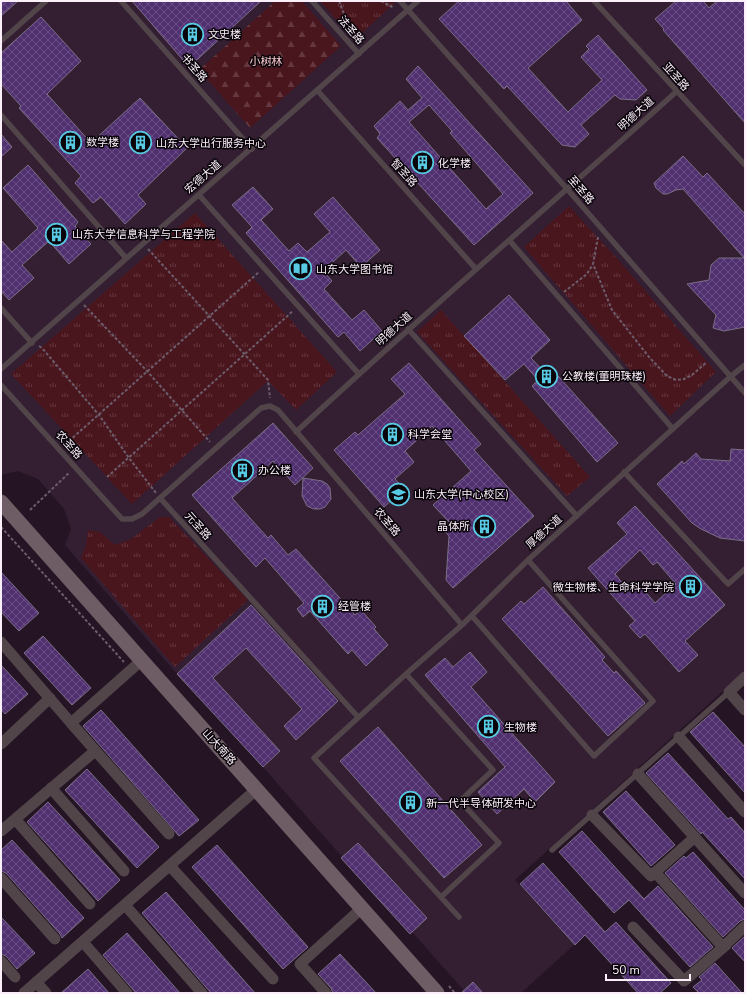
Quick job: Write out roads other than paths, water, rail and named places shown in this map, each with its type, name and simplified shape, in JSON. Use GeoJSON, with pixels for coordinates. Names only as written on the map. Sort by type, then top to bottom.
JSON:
{"type":"FeatureCollection","features":[{"type":"Feature","properties":{"kind":"main road","name":"山大南路"},"geometry":{"type":"LineString","coordinates":[[1,502],[437,993]]}},
{"type":"Feature","properties":{"kind":"street"},"geometry":{"type":"LineString","coordinates":[[1,642],[70,723],[169,834]]}},
{"type":"Feature","properties":{"kind":"street"},"geometry":{"type":"LineString","coordinates":[[70,723],[142,660]]}},
{"type":"Feature","properties":{"kind":"street"},"geometry":{"type":"LineString","coordinates":[[745,677],[729,692],[745,710]]}},
{"type":"Feature","properties":{"kind":"street"},"geometry":{"type":"LineString","coordinates":[[2,741],[50,698]]}},
{"type":"Feature","properties":{"kind":"street"},"geometry":{"type":"LineString","coordinates":[[679,737],[745,812]]}},
{"type":"Feature","properties":{"kind":"street"},"geometry":{"type":"LineString","coordinates":[[1,831],[95,751]]}},
{"type":"Feature","properties":{"kind":"street"},"geometry":{"type":"LineString","coordinates":[[638,774],[745,893]]}},
{"type":"Feature","properties":{"kind":"street"},"geometry":{"type":"LineString","coordinates":[[51,788],[124,871]]}},
{"type":"Feature","properties":{"kind":"street"},"geometry":{"type":"LineString","coordinates":[[24,993],[256,790]]}},
{"type":"Feature","properties":{"kind":"street"},"geometry":{"type":"LineString","coordinates":[[592,815],[651,876],[695,837]]}},
{"type":"Feature","properties":{"kind":"street"},"geometry":{"type":"LineString","coordinates":[[15,819],[90,904]]}},
{"type":"Feature","properties":{"kind":"street"},"geometry":{"type":"LineString","coordinates":[[170,866],[273,979]]}},
{"type":"Feature","properties":{"kind":"street"},"geometry":{"type":"LineString","coordinates":[[656,872],[723,947],[726,945]]}},
{"type":"Feature","properties":{"kind":"street"},"geometry":{"type":"LineString","coordinates":[[1,878],[55,939]]}},
{"type":"Feature","properties":{"kind":"street"},"geometry":{"type":"LineString","coordinates":[[125,905],[202,993]]}},
{"type":"Feature","properties":{"kind":"street"},"geometry":{"type":"LineString","coordinates":[[326,993],[300,964],[362,908]]}},
{"type":"Feature","properties":{"kind":"street"},"geometry":{"type":"LineString","coordinates":[[634,927],[684,981],[726,945],[745,926]]}},
{"type":"Feature","properties":{"kind":"street"},"geometry":{"type":"LineString","coordinates":[[83,942],[128,993]]}},
{"type":"Feature","properties":{"kind":"street"},"geometry":{"type":"LineString","coordinates":[[1,961],[15,977]]}},
{"type":"Feature","properties":{"kind":"street"},"geometry":{"type":"LineString","coordinates":[[36,982],[46,993]]}},
{"type":"Feature","properties":{"kind":"lane"},"geometry":{"type":"LineString","coordinates":[[1,41],[46,1]]}},
{"type":"Feature","properties":{"kind":"lane","name":"书圣路"},"geometry":{"type":"LineString","coordinates":[[121,1],[252,149]]}},
{"type":"Feature","properties":{"kind":"lane","name":"法圣路"},"geometry":{"type":"LineString","coordinates":[[312,1],[359,54]]}},
{"type":"Feature","properties":{"kind":"lane","name":"至圣路"},"geometry":{"type":"LineString","coordinates":[[400,1],[407,12],[600,226],[745,393]]}},
{"type":"Feature","properties":{"kind":"lane","name":"宏德大道"},"geometry":{"type":"LineString","coordinates":[[1,368],[32,343],[126,258],[252,149],[418,1]]}},
{"type":"Feature","properties":{"kind":"lane","name":"亚圣路"},"geometry":{"type":"LineString","coordinates":[[594,1],[676,92],[745,165]]}},
{"type":"Feature","properties":{"kind":"lane","name":"智圣路"},"geometry":{"type":"LineString","coordinates":[[317,90],[476,269]]}},
{"type":"Feature","properties":{"kind":"lane","name":"明德大道"},"geometry":{"type":"LineString","coordinates":[[296,432],[408,329],[568,190],[676,92]]}},
{"type":"Feature","properties":{"kind":"lane"},"geometry":{"type":"LineString","coordinates":[[1,115],[126,258]]}},
{"type":"Feature","properties":{"kind":"lane"},"geometry":{"type":"LineString","coordinates":[[199,194],[359,374]]}},
{"type":"Feature","properties":{"kind":"lane"},"geometry":{"type":"LineString","coordinates":[[510,241],[674,429]]}},
{"type":"Feature","properties":{"kind":"lane"},"geometry":{"type":"LineString","coordinates":[[1,308],[32,343]]}},
{"type":"Feature","properties":{"kind":"lane"},"geometry":{"type":"LineString","coordinates":[[408,329],[577,516]]}},
{"type":"Feature","properties":{"kind":"lane","name":"厚德大道"},"geometry":{"type":"LineString","coordinates":[[441,897],[314,758],[472,616],[528,560],[624,472],[674,429],[730,376],[745,365]]}},
{"type":"Feature","properties":{"kind":"lane","name":"农圣路"},"geometry":{"type":"LineString","coordinates":[[1,385],[122,519],[132,519],[142,514],[160,498]]}},
{"type":"Feature","properties":{"kind":"lane"},"geometry":{"type":"LineString","coordinates":[[160,498],[261,408],[270,406],[278,410],[296,432]]}},
{"type":"Feature","properties":{"kind":"lane","name":"农圣路"},"geometry":{"type":"LineString","coordinates":[[296,432],[462,625]]}},
{"type":"Feature","properties":{"kind":"lane"},"geometry":{"type":"LineString","coordinates":[[624,472],[728,584],[745,569]]}},
{"type":"Feature","properties":{"kind":"lane","name":"元圣路"},"geometry":{"type":"LineString","coordinates":[[160,498],[358,717]]}},
{"type":"Feature","properties":{"kind":"lane"},"geometry":{"type":"LineString","coordinates":[[472,616],[594,756],[653,700],[528,560]]}},
{"type":"Feature","properties":{"kind":"lane"},"geometry":{"type":"LineString","coordinates":[[406,674],[493,770],[460,801],[499,843],[441,897],[459,917]]}},
{"type":"Feature","properties":{"kind":"lane"},"geometry":{"type":"LineString","coordinates":[[552,850],[729,692]]}},
{"type":"Feature","properties":{"kind":"place","name":"文史楼"},"geometry":{"type":"Point","coordinates":[193,34]}},
{"type":"Feature","properties":{"kind":"place","name":"数学楼"},"geometry":{"type":"Point","coordinates":[70,142]}},
{"type":"Feature","properties":{"kind":"place","name":"山东大学出行服务中心"},"geometry":{"type":"Point","coordinates":[141,143]}},
{"type":"Feature","properties":{"kind":"place","name":"化学楼"},"geometry":{"type":"Point","coordinates":[422,163]}},
{"type":"Feature","properties":{"kind":"place","name":"山东大学信息科学与工程学院"},"geometry":{"type":"Point","coordinates":[57,234]}},
{"type":"Feature","properties":{"kind":"place","name":"山东大学图书馆"},"geometry":{"type":"Point","coordinates":[301,269]}},
{"type":"Feature","properties":{"kind":"place","name":"公教楼(董明珠楼)"},"geometry":{"type":"Point","coordinates":[547,376]}},
{"type":"Feature","properties":{"kind":"place","name":"科学会堂"},"geometry":{"type":"Point","coordinates":[392,434]}},
{"type":"Feature","properties":{"kind":"place","name":"办公楼"},"geometry":{"type":"Point","coordinates":[242,470]}},
{"type":"Feature","properties":{"kind":"place","name":"山东大学(中心校区)"},"geometry":{"type":"Point","coordinates":[398,494]}},
{"type":"Feature","properties":{"kind":"place","name":"晶体所"},"geometry":{"type":"Point","coordinates":[485,526]}},
{"type":"Feature","properties":{"kind":"place","name":"微生物楼、生命科学学院"},"geometry":{"type":"Point","coordinates":[690,587]}},
{"type":"Feature","properties":{"kind":"place","name":"经管楼"},"geometry":{"type":"Point","coordinates":[323,606]}},
{"type":"Feature","properties":{"kind":"place","name":"生物楼"},"geometry":{"type":"Point","coordinates":[489,727]}},
{"type":"Feature","properties":{"kind":"place","name":"新一代半导体研发中心"},"geometry":{"type":"Point","coordinates":[411,803]}},
{"type":"Feature","properties":{"kind":"park label","name":"小树林"},"geometry":{"type":"Point","coordinates":[266,61]}}]}
